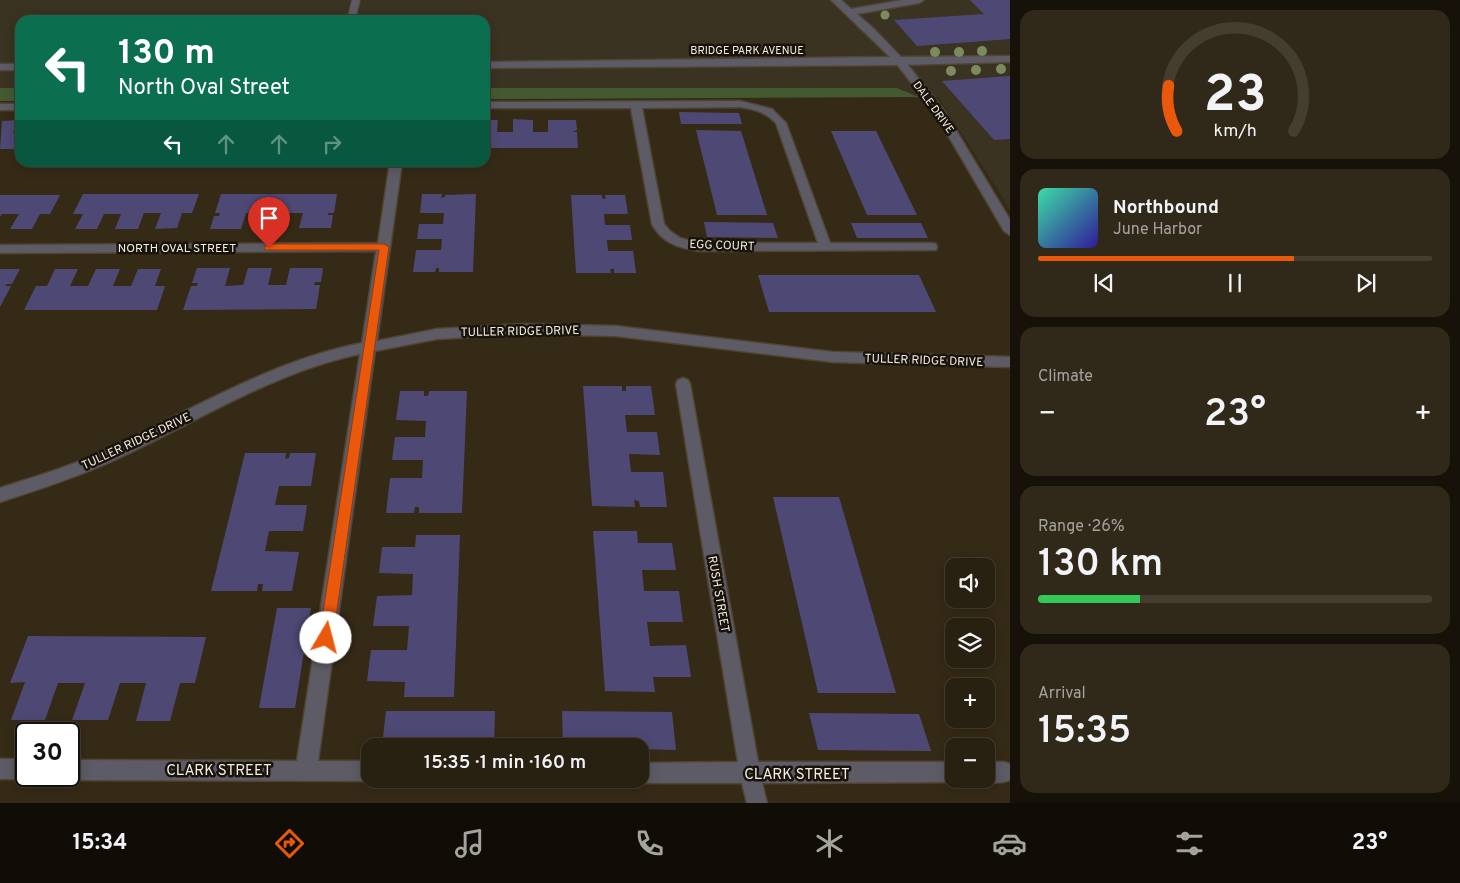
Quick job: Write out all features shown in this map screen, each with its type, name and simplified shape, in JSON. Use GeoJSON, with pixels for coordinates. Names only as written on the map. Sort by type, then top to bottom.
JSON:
{"type":"FeatureCollection","features":[{"type":"Feature","properties":{"kind":"street","name":"DALE DRIVE"},"geometry":{"type":"LineString","coordinates":[[836,0],[851,12],[900,62],[944,118],[1010,231]]}},
{"type":"Feature","properties":{"kind":"street"},"geometry":{"type":"LineString","coordinates":[[851,12],[919,0]]}},
{"type":"Feature","properties":{"kind":"street","name":"BRIDGE PARK AVENUE"},"geometry":{"type":"LineString","coordinates":[[490,65],[900,62],[1010,59]]}},
{"type":"Feature","properties":{"kind":"street"},"geometry":{"type":"LineString","coordinates":[[0,67],[15,67]]}},
{"type":"Feature","properties":{"kind":"street"},"geometry":{"type":"LineString","coordinates":[[490,105],[745,104],[761,108],[774,114],[781,123],[826,246]]}},
{"type":"Feature","properties":{"kind":"street","name":"EGG COURT"},"geometry":{"type":"LineString","coordinates":[[636,105],[658,224],[670,238],[687,245],[699,247],[931,247]]}},
{"type":"Feature","properties":{"kind":"street"},"geometry":{"type":"LineString","coordinates":[[0,107],[15,107]]}},
{"type":"Feature","properties":{"kind":"street"},"geometry":{"type":"LineString","coordinates":[[306,770],[395,167]]}},
{"type":"Feature","properties":{"kind":"street","name":"NORTH OVAL STREET"},"geometry":{"type":"LineString","coordinates":[[0,249],[384,247]]}},
{"type":"Feature","properties":{"kind":"street","name":"TULLER RIDGE DRIVE"},"geometry":{"type":"LineString","coordinates":[[0,494],[53,478],[104,458],[273,377],[320,360],[370,346],[457,332],[547,329],[616,331],[833,357],[1010,362]]}},
{"type":"Feature","properties":{"kind":"street","name":"RUSH STREET"},"geometry":{"type":"LineString","coordinates":[[683,384],[750,774],[758,803]]}},
{"type":"Feature","properties":{"kind":"street"},"geometry":{"type":"LineString","coordinates":[[0,769],[15,769]]}},
{"type":"Feature","properties":{"kind":"street","name":"CLARK STREET"},"geometry":{"type":"LineString","coordinates":[[80,770],[361,771]]}},
{"type":"Feature","properties":{"kind":"street","name":"CLARK STREET"},"geometry":{"type":"LineString","coordinates":[[649,773],[945,772]]}},
{"type":"Feature","properties":{"kind":"lane"},"geometry":{"type":"LineString","coordinates":[[352,15],[356,0]]}},
{"type":"Feature","properties":{"kind":"shaded area"},"geometry":{"type":"Polygon","coordinates":[[[0,0],[1010,0],[1010,209],[938,97],[919,97],[897,88],[490,88],[490,15],[15,15],[15,88],[0,88],[0,0]]]}},
{"type":"Feature","properties":{"kind":"green space"},"geometry":{"type":"Polygon","coordinates":[[[0,88],[15,88],[15,101],[0,101],[0,88]]]}},
{"type":"Feature","properties":{"kind":"green space"},"geometry":{"type":"Polygon","coordinates":[[[490,88],[897,88],[919,97],[490,99],[490,88]]]}},
{"type":"Feature","properties":{"kind":"building"},"geometry":{"type":"Polygon","coordinates":[[[970,0],[1010,0],[1010,39],[917,46],[894,20],[984,14],[970,0]]]}},
{"type":"Feature","properties":{"kind":"building"},"geometry":{"type":"Polygon","coordinates":[[[1010,76],[1010,139],[994,140],[942,81],[1010,76]]]}},
{"type":"Feature","properties":{"kind":"building"},"geometry":{"type":"Polygon","coordinates":[[[679,112],[739,113],[742,124],[681,124],[679,112]]]}},
{"type":"Feature","properties":{"kind":"building"},"geometry":{"type":"Polygon","coordinates":[[[513,119],[533,120],[533,132],[548,132],[548,120],[576,120],[577,130],[572,132],[577,132],[578,148],[490,148],[490,120],[498,120],[497,132],[513,132],[513,119]]]}},
{"type":"Feature","properties":{"kind":"building"},"geometry":{"type":"Polygon","coordinates":[[[15,120],[13,133],[15,133],[15,149],[0,149],[2,121],[15,120]]]}},
{"type":"Feature","properties":{"kind":"building"},"geometry":{"type":"Polygon","coordinates":[[[696,130],[741,131],[767,215],[717,215],[696,130]]]}},
{"type":"Feature","properties":{"kind":"building"},"geometry":{"type":"Polygon","coordinates":[[[831,131],[876,131],[917,215],[867,215],[831,131]]]}},
{"type":"Feature","properties":{"kind":"building"},"geometry":{"type":"Polygon","coordinates":[[[83,194],[199,194],[192,213],[182,213],[177,228],[155,229],[161,213],[144,213],[138,229],[115,229],[121,214],[104,214],[97,229],[75,229],[83,214],[73,214],[83,194]]]}},
{"type":"Feature","properties":{"kind":"building"},"geometry":{"type":"Polygon","coordinates":[[[221,194],[337,194],[334,213],[328,213],[328,215],[333,215],[331,228],[299,228],[303,213],[285,213],[282,228],[259,228],[263,213],[246,213],[241,229],[210,229],[214,216],[219,216],[220,213],[215,213],[221,194]]]}},
{"type":"Feature","properties":{"kind":"building"},"geometry":{"type":"Polygon","coordinates":[[[422,194],[442,194],[441,198],[445,197],[445,195],[476,194],[473,272],[439,272],[439,268],[436,268],[435,272],[413,272],[416,250],[441,250],[442,239],[417,239],[419,224],[443,224],[444,213],[420,213],[422,194]]]}},
{"type":"Feature","properties":{"kind":"building"},"geometry":{"type":"Polygon","coordinates":[[[0,195],[60,195],[50,214],[40,214],[32,229],[10,229],[19,214],[2,214],[0,217],[0,195]]]}},
{"type":"Feature","properties":{"kind":"building"},"geometry":{"type":"Polygon","coordinates":[[[571,195],[602,195],[602,198],[606,199],[605,195],[625,195],[628,214],[604,214],[605,225],[630,225],[632,240],[607,240],[608,251],[633,251],[636,273],[614,273],[614,269],[610,269],[611,273],[576,273],[571,195]]]}},
{"type":"Feature","properties":{"kind":"building"},"geometry":{"type":"Polygon","coordinates":[[[704,222],[773,223],[778,238],[707,237],[704,222]]]}},
{"type":"Feature","properties":{"kind":"building"},"geometry":{"type":"Polygon","coordinates":[[[851,223],[921,223],[928,238],[857,238],[851,223]]]}},
{"type":"Feature","properties":{"kind":"building"},"geometry":{"type":"Polygon","coordinates":[[[197,268],[230,268],[225,286],[243,285],[248,268],[272,268],[268,285],[286,285],[290,268],[323,268],[321,282],[315,282],[314,285],[320,285],[316,309],[183,310],[191,286],[197,286],[198,283],[192,283],[197,268]]]}},
{"type":"Feature","properties":{"kind":"building"},"geometry":{"type":"Polygon","coordinates":[[[0,269],[20,269],[12,284],[5,286],[11,286],[0,307],[0,269]]]}},
{"type":"Feature","properties":{"kind":"building"},"geometry":{"type":"Polygon","coordinates":[[[55,269],[78,269],[70,286],[88,286],[96,269],[120,269],[113,286],[131,286],[138,269],[161,269],[155,286],[165,286],[157,310],[24,310],[36,286],[47,286],[55,269]]]}},
{"type":"Feature","properties":{"kind":"building"},"geometry":{"type":"Polygon","coordinates":[[[758,275],[919,275],[936,312],[769,312],[758,275]]]}},
{"type":"Feature","properties":{"kind":"building"},"geometry":{"type":"Polygon","coordinates":[[[583,386],[622,386],[622,391],[626,391],[626,386],[651,386],[655,415],[625,415],[627,432],[657,432],[660,455],[629,454],[631,472],[663,472],[667,507],[640,507],[639,501],[634,500],[635,507],[592,506],[583,386]]]}},
{"type":"Feature","properties":{"kind":"building"},"geometry":{"type":"Polygon","coordinates":[[[400,391],[424,391],[424,396],[428,396],[429,391],[467,391],[462,513],[419,513],[419,507],[415,507],[414,513],[386,513],[390,478],[422,478],[423,460],[392,460],[395,437],[425,437],[426,421],[396,420],[400,391]]]}},
{"type":"Feature","properties":{"kind":"building"},"geometry":{"type":"Polygon","coordinates":[[[245,453],[286,453],[285,459],[289,458],[290,453],[316,453],[311,486],[279,486],[275,505],[307,505],[303,531],[269,531],[265,551],[299,552],[292,591],[262,591],[263,584],[258,584],[257,591],[211,591],[245,453]]]}},
{"type":"Feature","properties":{"kind":"building"},"geometry":{"type":"Polygon","coordinates":[[[773,497],[839,497],[896,693],[818,693],[773,497]]]}},
{"type":"Feature","properties":{"kind":"building"},"geometry":{"type":"Polygon","coordinates":[[[593,531],[637,531],[638,543],[672,543],[676,570],[642,570],[644,591],[679,591],[683,622],[647,622],[650,646],[686,645],[691,677],[653,677],[655,692],[605,691],[593,531]]]}},
{"type":"Feature","properties":{"kind":"building"},"geometry":{"type":"Polygon","coordinates":[[[416,535],[460,535],[454,697],[404,697],[405,682],[367,681],[371,650],[407,650],[409,626],[373,626],[377,596],[412,595],[413,574],[379,573],[382,547],[415,547],[416,535]]]}},
{"type":"Feature","properties":{"kind":"building"},"geometry":{"type":"Polygon","coordinates":[[[277,608],[311,608],[295,708],[259,708],[277,608]]]}},
{"type":"Feature","properties":{"kind":"building"},"geometry":{"type":"Polygon","coordinates":[[[28,636],[206,637],[195,683],[180,683],[170,721],[136,721],[146,683],[120,683],[108,720],[72,720],[85,683],[58,683],[45,720],[11,720],[25,682],[10,683],[28,636]]]}},
{"type":"Feature","properties":{"kind":"building"},"geometry":{"type":"Polygon","coordinates":[[[386,711],[495,711],[494,738],[383,738],[386,711]]]}},
{"type":"Feature","properties":{"kind":"building"},"geometry":{"type":"Polygon","coordinates":[[[562,711],[672,712],[676,750],[649,749],[649,738],[563,738],[562,711]]]}},
{"type":"Feature","properties":{"kind":"building"},"geometry":{"type":"Polygon","coordinates":[[[809,713],[919,714],[931,751],[818,750],[809,713]]]}},
{"type":"Feature","properties":{"kind":"route"},"geometry":{"type":"LineString","coordinates":[[269,248],[384,247],[326,638]]}}]}
